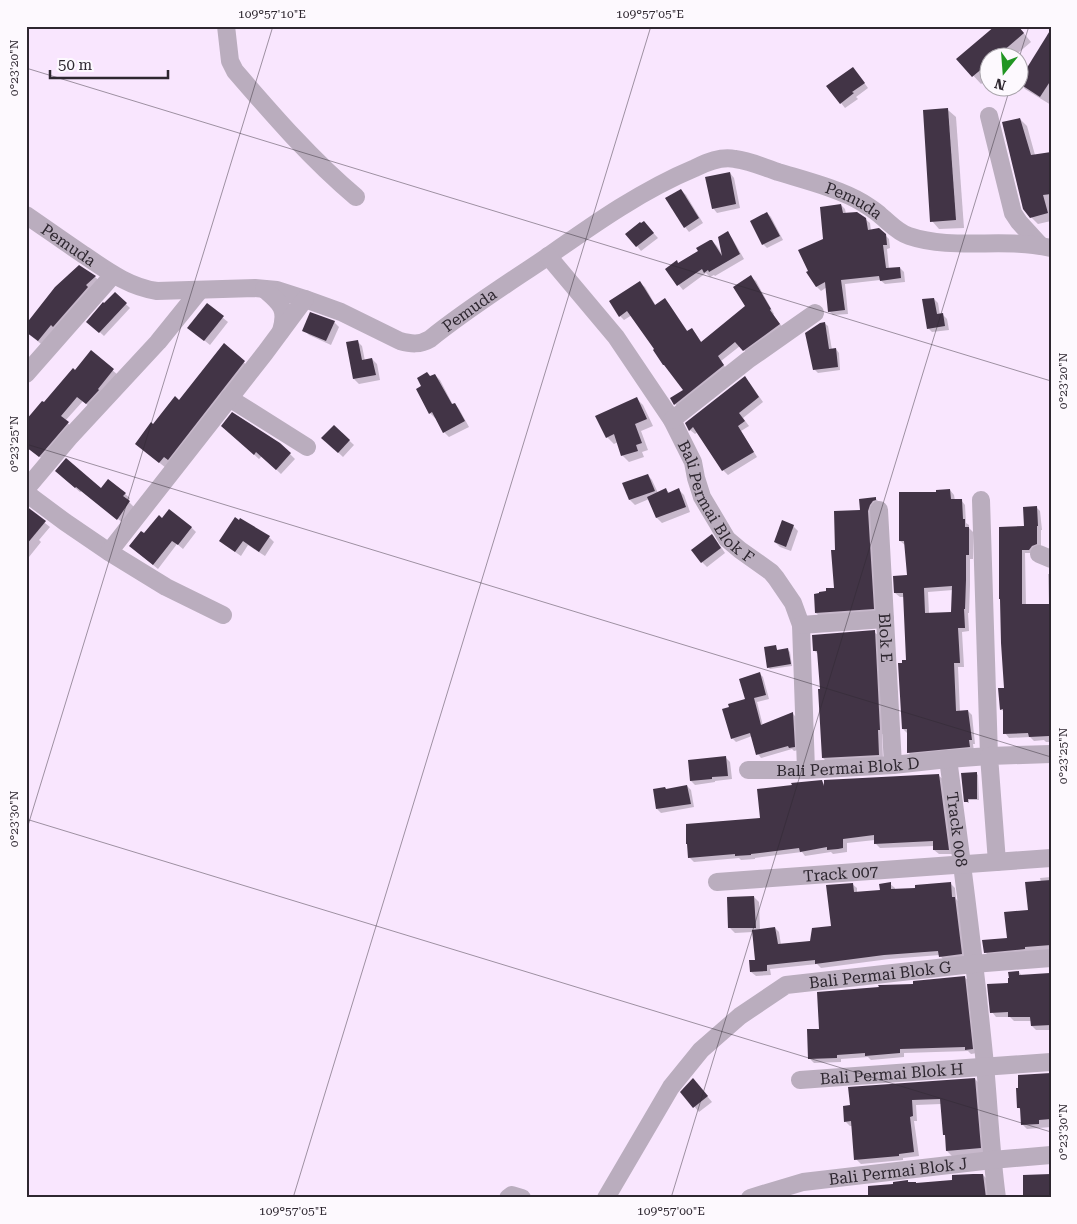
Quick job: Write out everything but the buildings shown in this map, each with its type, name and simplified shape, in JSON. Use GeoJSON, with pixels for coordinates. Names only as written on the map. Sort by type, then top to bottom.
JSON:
{"type":"FeatureCollection","features":[{"type":"Feature","properties":{"kind":"street"},"geometry":{"type":"LineString","coordinates":[[226,26],[230,61],[235,71],[284,127],[356,197]]}},
{"type":"Feature","properties":{"kind":"street"},"geometry":{"type":"LineString","coordinates":[[989,116],[1013,213],[1019,222],[1046,247]]}},
{"type":"Feature","properties":{"kind":"street","name":"Pemuda"},"geometry":{"type":"LineString","coordinates":[[26,216],[113,275],[147,290],[264,288],[277,290],[341,312],[400,341],[416,344],[430,339],[463,313],[592,225],[652,188],[710,161],[721,159],[732,158],[742,160],[851,197],[871,208],[896,230],[910,237],[937,242],[1017,243],[1046,247]]}},
{"type":"Feature","properties":{"kind":"street","name":"Bali Permai Blok F"},"geometry":{"type":"LineString","coordinates":[[548,256],[616,338],[672,420],[693,462],[702,497],[727,539],[772,572],[793,603],[801,625],[806,770]]}},
{"type":"Feature","properties":{"kind":"street"},"geometry":{"type":"LineString","coordinates":[[26,374],[113,275]]}},
{"type":"Feature","properties":{"kind":"street"},"geometry":{"type":"LineString","coordinates":[[264,288],[276,299],[282,310],[284,321],[281,330]]}},
{"type":"Feature","properties":{"kind":"street"},"geometry":{"type":"LineString","coordinates":[[26,488],[69,438],[158,342],[200,290]]}},
{"type":"Feature","properties":{"kind":"street"},"geometry":{"type":"LineString","coordinates":[[109,552],[305,299]]}},
{"type":"Feature","properties":{"kind":"street"},"geometry":{"type":"LineString","coordinates":[[672,420],[748,360],[815,313]]}},
{"type":"Feature","properties":{"kind":"street"},"geometry":{"type":"LineString","coordinates":[[230,398],[307,447]]}},
{"type":"Feature","properties":{"kind":"street"},"geometry":{"type":"LineString","coordinates":[[26,493],[109,552],[166,587],[223,615]]}},
{"type":"Feature","properties":{"kind":"street"},"geometry":{"type":"LineString","coordinates":[[981,500],[990,756],[997,862]]}},
{"type":"Feature","properties":{"kind":"street","name":"Blok E"},"geometry":{"type":"LineString","coordinates":[[879,510],[893,766]]}},
{"type":"Feature","properties":{"kind":"street"},"geometry":{"type":"LineString","coordinates":[[801,625],[885,619]]}},
{"type":"Feature","properties":{"kind":"street"},"geometry":{"type":"LineString","coordinates":[[948,759],[1051,754]]}},
{"type":"Feature","properties":{"kind":"street","name":"Bali Permai Blok D"},"geometry":{"type":"LineString","coordinates":[[748,770],[806,770],[893,766],[948,759]]}},
{"type":"Feature","properties":{"kind":"street","name":"Track 008"},"geometry":{"type":"LineString","coordinates":[[948,759],[963,864],[997,1198]]}},
{"type":"Feature","properties":{"kind":"street","name":"Track 007"},"geometry":{"type":"LineString","coordinates":[[717,882],[1051,858]]}},
{"type":"Feature","properties":{"kind":"street","name":"Bali Permai Blok G"},"geometry":{"type":"LineString","coordinates":[[606,1198],[671,1087],[700,1050],[740,1016],[786,985],[973,964],[1051,958]]}},
{"type":"Feature","properties":{"kind":"street","name":"Bali Permai Blok H"},"geometry":{"type":"LineString","coordinates":[[800,1080],[1051,1062]]}},
{"type":"Feature","properties":{"kind":"street","name":"Bali Permai Blok J"},"geometry":{"type":"LineString","coordinates":[[750,1198],[803,1182],[1051,1155]]}},
{"type":"Feature","properties":{"kind":"street"},"geometry":{"type":"LineString","coordinates":[[508,1198],[512,1195],[522,1198]]}}]}
